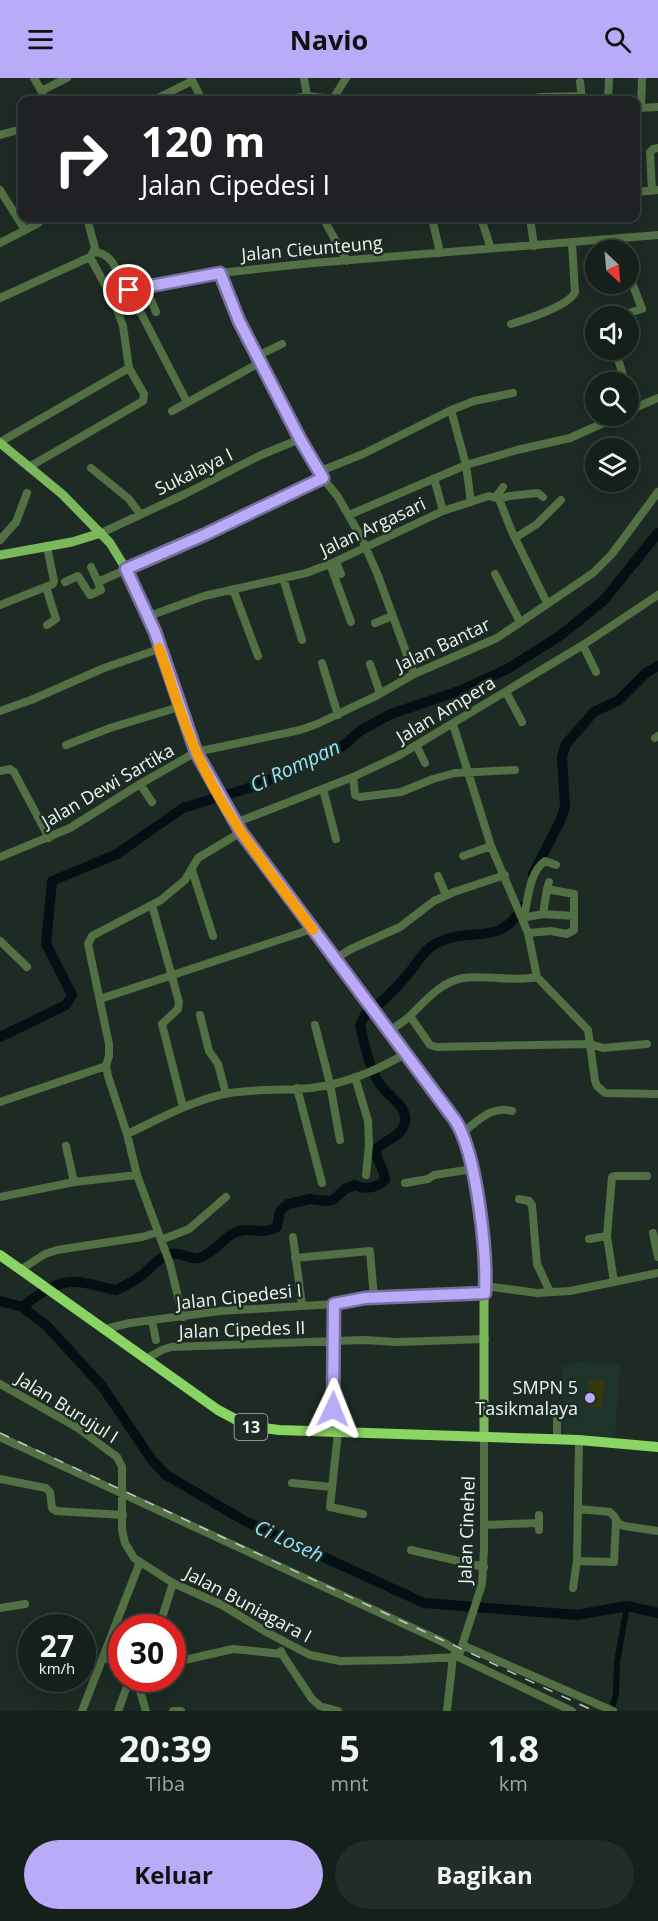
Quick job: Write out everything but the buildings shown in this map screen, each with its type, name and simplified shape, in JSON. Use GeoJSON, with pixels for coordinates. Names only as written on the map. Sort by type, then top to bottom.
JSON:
{"type":"FeatureCollection","features":[{"type":"Feature","properties":{"kind":"highway","name":"13"},"geometry":{"type":"LineString","coordinates":[[0,1255],[226,1415],[248,1426],[279,1431],[557,1439],[658,1447]]}},
{"type":"Feature","properties":{"kind":"main road"},"geometry":{"type":"LineString","coordinates":[[0,442],[62,494],[101,533],[126,569],[148,616],[196,752],[235,824],[455,1120],[462,1133],[472,1169],[484,1250],[484,1436]]}},
{"type":"Feature","properties":{"kind":"main road"},"geometry":{"type":"LineString","coordinates":[[0,555],[47,547],[101,533]]}},
{"type":"Feature","properties":{"kind":"street"},"geometry":{"type":"LineString","coordinates":[[34,78],[44,96]]}},
{"type":"Feature","properties":{"kind":"street"},"geometry":{"type":"LineString","coordinates":[[42,92],[67,78]]}},
{"type":"Feature","properties":{"kind":"street"},"geometry":{"type":"LineString","coordinates":[[304,78],[307,96]]}},
{"type":"Feature","properties":{"kind":"street"},"geometry":{"type":"LineString","coordinates":[[336,96],[346,78]]}},
{"type":"Feature","properties":{"kind":"street"},"geometry":{"type":"LineString","coordinates":[[608,96],[609,78]]}},
{"type":"Feature","properties":{"kind":"street"},"geometry":{"type":"LineString","coordinates":[[640,98],[642,78]]}},
{"type":"Feature","properties":{"kind":"street"},"geometry":{"type":"LineString","coordinates":[[162,96],[192,80],[200,96]]}},
{"type":"Feature","properties":{"kind":"street"},"geometry":{"type":"LineString","coordinates":[[580,82],[582,96]]}},
{"type":"Feature","properties":{"kind":"street"},"geometry":{"type":"LineString","coordinates":[[640,108],[658,107]]}},
{"type":"Feature","properties":{"kind":"street"},"geometry":{"type":"LineString","coordinates":[[0,135],[18,130]]}},
{"type":"Feature","properties":{"kind":"street"},"geometry":{"type":"LineString","coordinates":[[640,192],[655,190],[650,152],[652,148],[658,148]]}},
{"type":"Feature","properties":{"kind":"street"},"geometry":{"type":"LineString","coordinates":[[0,190],[18,219]]}},
{"type":"Feature","properties":{"kind":"street"},"geometry":{"type":"LineString","coordinates":[[20,222],[25,230]]}},
{"type":"Feature","properties":{"kind":"street"},"geometry":{"type":"LineString","coordinates":[[0,243],[39,222]]}},
{"type":"Feature","properties":{"kind":"street"},"geometry":{"type":"LineString","coordinates":[[29,467],[143,401],[144,394],[129,368],[123,326],[111,292],[92,254],[94,242],[88,222]]}},
{"type":"Feature","properties":{"kind":"street"},"geometry":{"type":"LineString","coordinates":[[325,222],[347,261]]}},
{"type":"Feature","properties":{"kind":"street"},"geometry":{"type":"LineString","coordinates":[[433,222],[440,253]]}},
{"type":"Feature","properties":{"kind":"street"},"geometry":{"type":"LineString","coordinates":[[483,222],[491,249]]}},
{"type":"Feature","properties":{"kind":"street"},"geometry":{"type":"LineString","coordinates":[[531,222],[534,246]]}},
{"type":"Feature","properties":{"kind":"street","name":"Jalan Cieunteung"},"geometry":{"type":"LineString","coordinates":[[111,292],[220,273],[658,235]]}},
{"type":"Feature","properties":{"kind":"street"},"geometry":{"type":"LineString","coordinates":[[511,324],[560,306],[574,296],[572,243]]}},
{"type":"Feature","properties":{"kind":"street"},"geometry":{"type":"LineString","coordinates":[[0,298],[92,254],[101,252],[110,258],[187,402]]}},
{"type":"Feature","properties":{"kind":"street"},"geometry":{"type":"LineString","coordinates":[[220,273],[235,313],[300,439],[321,475],[349,515],[373,563],[414,674]]}},
{"type":"Feature","properties":{"kind":"street"},"geometry":{"type":"LineString","coordinates":[[145,286],[156,312]]}},
{"type":"Feature","properties":{"kind":"street"},"geometry":{"type":"LineString","coordinates":[[636,294],[642,309],[639,310]]}},
{"type":"Feature","properties":{"kind":"street"},"geometry":{"type":"LineString","coordinates":[[172,411],[282,344]]}},
{"type":"Feature","properties":{"kind":"street"},"geometry":{"type":"LineString","coordinates":[[0,442],[129,368]]}},
{"type":"Feature","properties":{"kind":"street"},"geometry":{"type":"LineString","coordinates":[[98,582],[204,535],[451,410],[474,401],[513,393]]}},
{"type":"Feature","properties":{"kind":"street"},"geometry":{"type":"LineString","coordinates":[[639,406],[658,398]]}},
{"type":"Feature","properties":{"kind":"street"},"geometry":{"type":"LineString","coordinates":[[451,410],[466,465],[471,502]]}},
{"type":"Feature","properties":{"kind":"street"},"geometry":{"type":"LineString","coordinates":[[349,515],[466,465],[570,438],[597,426]]}},
{"type":"Feature","properties":{"kind":"street","name":"Sukalaya I"},"geometry":{"type":"LineString","coordinates":[[101,533],[261,455],[300,439]]}},
{"type":"Feature","properties":{"kind":"street"},"geometry":{"type":"LineString","coordinates":[[91,468],[129,499],[140,514]]}},
{"type":"Feature","properties":{"kind":"street"},"geometry":{"type":"LineString","coordinates":[[434,478],[443,512]]}},
{"type":"Feature","properties":{"kind":"street"},"geometry":{"type":"LineString","coordinates":[[503,487],[497,498],[547,603]]}},
{"type":"Feature","properties":{"kind":"street","name":"Jalan Bantar"},"geometry":{"type":"LineString","coordinates":[[196,752],[300,730],[338,715],[414,674],[497,638],[593,573],[604,563],[658,492]]}},
{"type":"Feature","properties":{"kind":"street"},"geometry":{"type":"LineString","coordinates":[[0,540],[16,522],[27,493]]}},
{"type":"Feature","properties":{"kind":"street","name":"Jalan Argasari"},"geometry":{"type":"LineString","coordinates":[[148,616],[204,597],[333,563],[443,512],[489,496],[497,498],[538,493],[543,497]]}},
{"type":"Feature","properties":{"kind":"street"},"geometry":{"type":"LineString","coordinates":[[515,538],[537,524],[561,500]]}},
{"type":"Feature","properties":{"kind":"street"},"geometry":{"type":"LineString","coordinates":[[0,605],[52,584],[54,581],[47,547]]}},
{"type":"Feature","properties":{"kind":"street"},"geometry":{"type":"LineString","coordinates":[[333,563],[341,574]]}},
{"type":"Feature","properties":{"kind":"street"},"geometry":{"type":"LineString","coordinates":[[333,563],[351,622]]}},
{"type":"Feature","properties":{"kind":"street"},"geometry":{"type":"LineString","coordinates":[[65,582],[78,576],[89,595],[101,590],[91,567]]}},
{"type":"Feature","properties":{"kind":"street"},"geometry":{"type":"LineString","coordinates":[[495,574],[520,622]]}},
{"type":"Feature","properties":{"kind":"street"},"geometry":{"type":"LineString","coordinates":[[283,578],[302,640]]}},
{"type":"Feature","properties":{"kind":"street"},"geometry":{"type":"LineString","coordinates":[[46,587],[56,619],[47,625]]}},
{"type":"Feature","properties":{"kind":"street"},"geometry":{"type":"LineString","coordinates":[[233,590],[258,656]]}},
{"type":"Feature","properties":{"kind":"street","name":"Jalan Ampera"},"geometry":{"type":"LineString","coordinates":[[235,824],[353,777],[416,745],[583,645],[658,595]]}},
{"type":"Feature","properties":{"kind":"street"},"geometry":{"type":"LineString","coordinates":[[375,623],[392,616]]}},
{"type":"Feature","properties":{"kind":"street"},"geometry":{"type":"LineString","coordinates":[[583,645],[596,672]]}},
{"type":"Feature","properties":{"kind":"street"},"geometry":{"type":"LineString","coordinates":[[0,711],[104,668],[159,649]]}},
{"type":"Feature","properties":{"kind":"street"},"geometry":{"type":"LineString","coordinates":[[322,663],[338,715]]}},
{"type":"Feature","properties":{"kind":"street"},"geometry":{"type":"LineString","coordinates":[[370,664],[380,693]]}},
{"type":"Feature","properties":{"kind":"street"},"geometry":{"type":"LineString","coordinates":[[506,692],[522,722]]}},
{"type":"Feature","properties":{"kind":"street"},"geometry":{"type":"LineString","coordinates":[[66,745],[110,728],[179,707]]}},
{"type":"Feature","properties":{"kind":"street"},"geometry":{"type":"LineString","coordinates":[[453,724],[491,846],[528,933],[537,977],[589,1033],[595,1081],[602,1091],[605,1093],[658,1094]]}},
{"type":"Feature","properties":{"kind":"street"},"geometry":{"type":"LineString","coordinates":[[416,745],[425,764]]}},
{"type":"Feature","properties":{"kind":"street","name":"Jalan Dewi Sartika"},"geometry":{"type":"LineString","coordinates":[[0,857],[70,828],[196,752]]}},
{"type":"Feature","properties":{"kind":"street"},"geometry":{"type":"LineString","coordinates":[[0,771],[10,769],[14,772],[49,838]]}},
{"type":"Feature","properties":{"kind":"street"},"geometry":{"type":"LineString","coordinates":[[353,777],[355,795],[360,797],[401,792],[441,776],[515,770]]}},
{"type":"Feature","properties":{"kind":"street"},"geometry":{"type":"LineString","coordinates":[[140,784],[152,802]]}},
{"type":"Feature","properties":{"kind":"street"},"geometry":{"type":"LineString","coordinates":[[323,789],[336,839]]}},
{"type":"Feature","properties":{"kind":"street"},"geometry":{"type":"LineString","coordinates":[[183,1317],[170,1264],[137,1174],[106,1065],[109,1056],[108,1044],[88,947],[92,936],[165,898],[182,883],[198,858],[241,832]]}},
{"type":"Feature","properties":{"kind":"street"},"geometry":{"type":"LineString","coordinates":[[463,856],[491,846]]}},
{"type":"Feature","properties":{"kind":"street"},"geometry":{"type":"LineString","coordinates":[[521,915],[532,880],[541,863],[545,861],[556,865]]}},
{"type":"Feature","properties":{"kind":"street"},"geometry":{"type":"LineString","coordinates":[[192,870],[213,936]]}},
{"type":"Feature","properties":{"kind":"street"},"geometry":{"type":"LineString","coordinates":[[335,960],[400,927],[434,901],[504,875]]}},
{"type":"Feature","properties":{"kind":"street"},"geometry":{"type":"LineString","coordinates":[[438,876],[446,896]]}},
{"type":"Feature","properties":{"kind":"street"},"geometry":{"type":"LineString","coordinates":[[528,933],[551,931],[567,934],[573,930],[575,902],[573,893],[548,885],[543,914]]}},
{"type":"Feature","properties":{"kind":"street"},"geometry":{"type":"LineString","coordinates":[[152,905],[179,1006],[178,1010],[162,1024],[183,1107]]}},
{"type":"Feature","properties":{"kind":"street"},"geometry":{"type":"LineString","coordinates":[[521,915],[574,915]]}},
{"type":"Feature","properties":{"kind":"street"},"geometry":{"type":"LineString","coordinates":[[100,999],[312,929]]}},
{"type":"Feature","properties":{"kind":"street"},"geometry":{"type":"LineString","coordinates":[[0,941],[27,967]]}},
{"type":"Feature","properties":{"kind":"street"},"geometry":{"type":"LineString","coordinates":[[389,1032],[433,994],[454,981],[464,978],[524,980],[537,977]]}},
{"type":"Feature","properties":{"kind":"street"},"geometry":{"type":"LineString","coordinates":[[200,1016],[209,1051],[218,1064],[226,1094]]}},
{"type":"Feature","properties":{"kind":"street"},"geometry":{"type":"LineString","coordinates":[[410,1016],[430,1045],[437,1047],[590,1044],[603,1048],[647,1044]]}},
{"type":"Feature","properties":{"kind":"street"},"geometry":{"type":"LineString","coordinates":[[315,1025],[330,1084],[340,1140]]}},
{"type":"Feature","properties":{"kind":"street"},"geometry":{"type":"LineString","coordinates":[[127,1134],[183,1107],[226,1094],[330,1084],[374,1071],[405,1054]]}},
{"type":"Feature","properties":{"kind":"street"},"geometry":{"type":"LineString","coordinates":[[0,1102],[106,1065]]}},
{"type":"Feature","properties":{"kind":"street"},"geometry":{"type":"LineString","coordinates":[[356,1077],[368,1120],[369,1145],[366,1175]]}},
{"type":"Feature","properties":{"kind":"street"},"geometry":{"type":"LineString","coordinates":[[297,1088],[322,1183]]}},
{"type":"Feature","properties":{"kind":"street"},"geometry":{"type":"LineString","coordinates":[[462,1133],[491,1111],[501,1108],[512,1111]]}},
{"type":"Feature","properties":{"kind":"street"},"geometry":{"type":"LineString","coordinates":[[66,1146],[74,1182]]}},
{"type":"Feature","properties":{"kind":"street"},"geometry":{"type":"LineString","coordinates":[[405,1183],[428,1179],[434,1175],[472,1169]]}},
{"type":"Feature","properties":{"kind":"street"},"geometry":{"type":"LineString","coordinates":[[0,1197],[74,1182],[137,1174]]}},
{"type":"Feature","properties":{"kind":"street"},"geometry":{"type":"LineString","coordinates":[[614,1282],[607,1236],[612,1177],[647,1176]]}},
{"type":"Feature","properties":{"kind":"street"},"geometry":{"type":"LineString","coordinates":[[20,1270],[35,1259],[57,1250],[186,1231],[226,1197]]}},
{"type":"Feature","properties":{"kind":"street"},"geometry":{"type":"LineString","coordinates":[[519,1199],[532,1204],[537,1264],[550,1292]]}},
{"type":"Feature","properties":{"kind":"street"},"geometry":{"type":"LineString","coordinates":[[653,1233],[658,1257]]}},
{"type":"Feature","properties":{"kind":"street"},"geometry":{"type":"LineString","coordinates":[[589,1239],[607,1236]]}},
{"type":"Feature","properties":{"kind":"street"},"geometry":{"type":"LineString","coordinates":[[293,1237],[302,1305]]}},
{"type":"Feature","properties":{"kind":"street"},"geometry":{"type":"LineString","coordinates":[[295,1258],[370,1251],[374,1298]]}},
{"type":"Feature","properties":{"kind":"street","name":"Jalan Cipedesi I"},"geometry":{"type":"LineString","coordinates":[[105,1329],[220,1311],[334,1304],[374,1298],[485,1290],[537,1293],[570,1291],[658,1273]]}},
{"type":"Feature","properties":{"kind":"street"},"geometry":{"type":"LineString","coordinates":[[334,1304],[336,1463],[331,1508],[363,1514]]}},
{"type":"Feature","properties":{"kind":"street"},"geometry":{"type":"LineString","coordinates":[[152,1320],[156,1340]]}},
{"type":"Feature","properties":{"kind":"street","name":"Jalan Cipedes II"},"geometry":{"type":"LineString","coordinates":[[146,1359],[171,1347],[363,1340],[398,1342],[485,1340]]}},
{"type":"Feature","properties":{"kind":"street","name":"Jalan Burujul I"},"geometry":{"type":"LineString","coordinates":[[0,1384],[78,1428],[112,1452],[122,1467],[122,1494]]}},
{"type":"Feature","properties":{"kind":"street"},"geometry":{"type":"LineString","coordinates":[[557,1408],[557,1439]]}},
{"type":"Feature","properties":{"kind":"street","name":"Jalan Cinehel"},"geometry":{"type":"LineString","coordinates":[[447,1711],[458,1652],[478,1600],[484,1567],[484,1436]]}},
{"type":"Feature","properties":{"kind":"street"},"geometry":{"type":"LineString","coordinates":[[0,1437],[444,1642],[458,1652],[572,1711]]}},
{"type":"Feature","properties":{"kind":"street"},"geometry":{"type":"LineString","coordinates":[[573,1588],[577,1561],[579,1440]]}},
{"type":"Feature","properties":{"kind":"street"},"geometry":{"type":"LineString","coordinates":[[0,1479],[46,1488],[50,1492],[52,1508],[57,1511],[123,1515]]}},
{"type":"Feature","properties":{"kind":"street"},"geometry":{"type":"LineString","coordinates":[[292,1483],[332,1487]]}},
{"type":"Feature","properties":{"kind":"street","name":"Jalan Buniagara I"},"geometry":{"type":"LineString","coordinates":[[122,1494],[122,1530],[125,1543],[134,1558],[173,1583],[222,1605],[281,1640],[310,1654],[340,1661],[401,1660],[458,1652]]}},
{"type":"Feature","properties":{"kind":"street"},"geometry":{"type":"LineString","coordinates":[[579,1509],[611,1513],[616,1521],[624,1526],[658,1531]]}},
{"type":"Feature","properties":{"kind":"street"},"geometry":{"type":"LineString","coordinates":[[577,1561],[614,1562],[616,1521]]}},
{"type":"Feature","properties":{"kind":"street"},"geometry":{"type":"LineString","coordinates":[[484,1525],[539,1523]]}},
{"type":"Feature","properties":{"kind":"street"},"geometry":{"type":"LineString","coordinates":[[411,1550],[484,1567]]}},
{"type":"Feature","properties":{"kind":"street"},"geometry":{"type":"LineString","coordinates":[[82,1711],[140,1562]]}},
{"type":"Feature","properties":{"kind":"street"},"geometry":{"type":"LineString","coordinates":[[163,1614],[173,1583]]}},
{"type":"Feature","properties":{"kind":"street"},"geometry":{"type":"LineString","coordinates":[[0,1608],[25,1604]]}},
{"type":"Feature","properties":{"kind":"street"},"geometry":{"type":"LineString","coordinates":[[281,1640],[282,1654],[312,1699],[320,1706],[338,1711]]}},
{"type":"Feature","properties":{"kind":"street"},"geometry":{"type":"LineString","coordinates":[[186,1660],[233,1650],[282,1654]]}},
{"type":"Feature","properties":{"kind":"street"},"geometry":{"type":"LineString","coordinates":[[458,1652],[613,1711]]}},
{"type":"Feature","properties":{"kind":"street"},"geometry":{"type":"LineString","coordinates":[[103,1657],[108,1659]]}},
{"type":"Feature","properties":{"kind":"street"},"geometry":{"type":"LineString","coordinates":[[118,1711],[125,1692]]}},
{"type":"Feature","properties":{"kind":"street"},"geometry":{"type":"LineString","coordinates":[[140,1692],[146,1711]]}},
{"type":"Feature","properties":{"kind":"street"},"geometry":{"type":"LineString","coordinates":[[172,1711],[181,1711]]}},
{"type":"Feature","properties":{"kind":"shaded area","name":"SMPN 5 Tasikmalaya"},"geometry":{"type":"Polygon","coordinates":[[[575,1362],[620,1365],[615,1438],[563,1435],[563,1367],[575,1362]]]}},
{"type":"Feature","properties":{"kind":"shaded area"},"geometry":{"type":"Polygon","coordinates":[[[589,1380],[604,1381],[602,1407],[587,1406],[589,1380]]]}},
{"type":"Feature","properties":{"kind":"waterway","name":"Ci Rompan"},"geometry":{"type":"LineString","coordinates":[[0,1037],[66,1005],[72,995],[46,944],[52,881],[117,854],[183,808],[258,785],[343,746],[361,730],[391,714],[462,690],[509,668],[561,635],[604,600],[658,533]]}},
{"type":"Feature","properties":{"kind":"waterway"},"geometry":{"type":"LineString","coordinates":[[533,874],[565,807],[562,757],[566,744],[594,712],[619,700],[646,673],[658,666]]}},
{"type":"Feature","properties":{"kind":"waterway"},"geometry":{"type":"LineString","coordinates":[[379,1004],[401,982],[424,953],[435,944],[448,938],[495,932],[514,919],[523,906]]}},
{"type":"Feature","properties":{"kind":"waterway"},"geometry":{"type":"LineString","coordinates":[[22,1307],[48,1289],[63,1283],[83,1283],[116,1290],[138,1278],[165,1256],[174,1253],[198,1258],[208,1254],[226,1238],[241,1230],[272,1230],[277,1227],[280,1211],[288,1204],[310,1199],[333,1200],[345,1189],[355,1185],[367,1188],[382,1183],[385,1176],[376,1149],[399,1133],[404,1125],[405,1114],[399,1104],[382,1087],[371,1065],[360,1025],[366,1013]]}},
{"type":"Feature","properties":{"kind":"waterway","name":"Ci Loseh"},"geometry":{"type":"LineString","coordinates":[[0,1301],[22,1307],[46,1325],[102,1386],[152,1460],[166,1475],[245,1521],[424,1603],[577,1615],[627,1606],[658,1613]]}},
{"type":"Feature","properties":{"kind":"waterway"},"geometry":{"type":"LineString","coordinates":[[611,1711],[616,1695],[617,1662],[627,1606]]}},
{"type":"Feature","properties":{"kind":"railway"},"geometry":{"type":"LineString","coordinates":[[0,1433],[594,1711]]}},
{"type":"Feature","properties":{"kind":"slow traffic"},"geometry":{"type":"LineString","coordinates":[[159,648],[196,752],[223,803],[241,832],[313,930]]}},
{"type":"Feature","properties":{"kind":"place","name":"SMPN 5 Tasikmalaya"},"geometry":{"type":"Point","coordinates":[590,1398]}},
{"type":"Feature","properties":{"kind":"route"},"geometry":{"type":"LineString","coordinates":[[129,290],[220,273],[239,321],[300,439],[323,478],[204,535],[126,569],[155,632],[196,752],[223,803],[241,832],[455,1120],[465,1140],[472,1169],[484,1250],[485,1293],[365,1298],[334,1304],[333,1409]]}}]}
